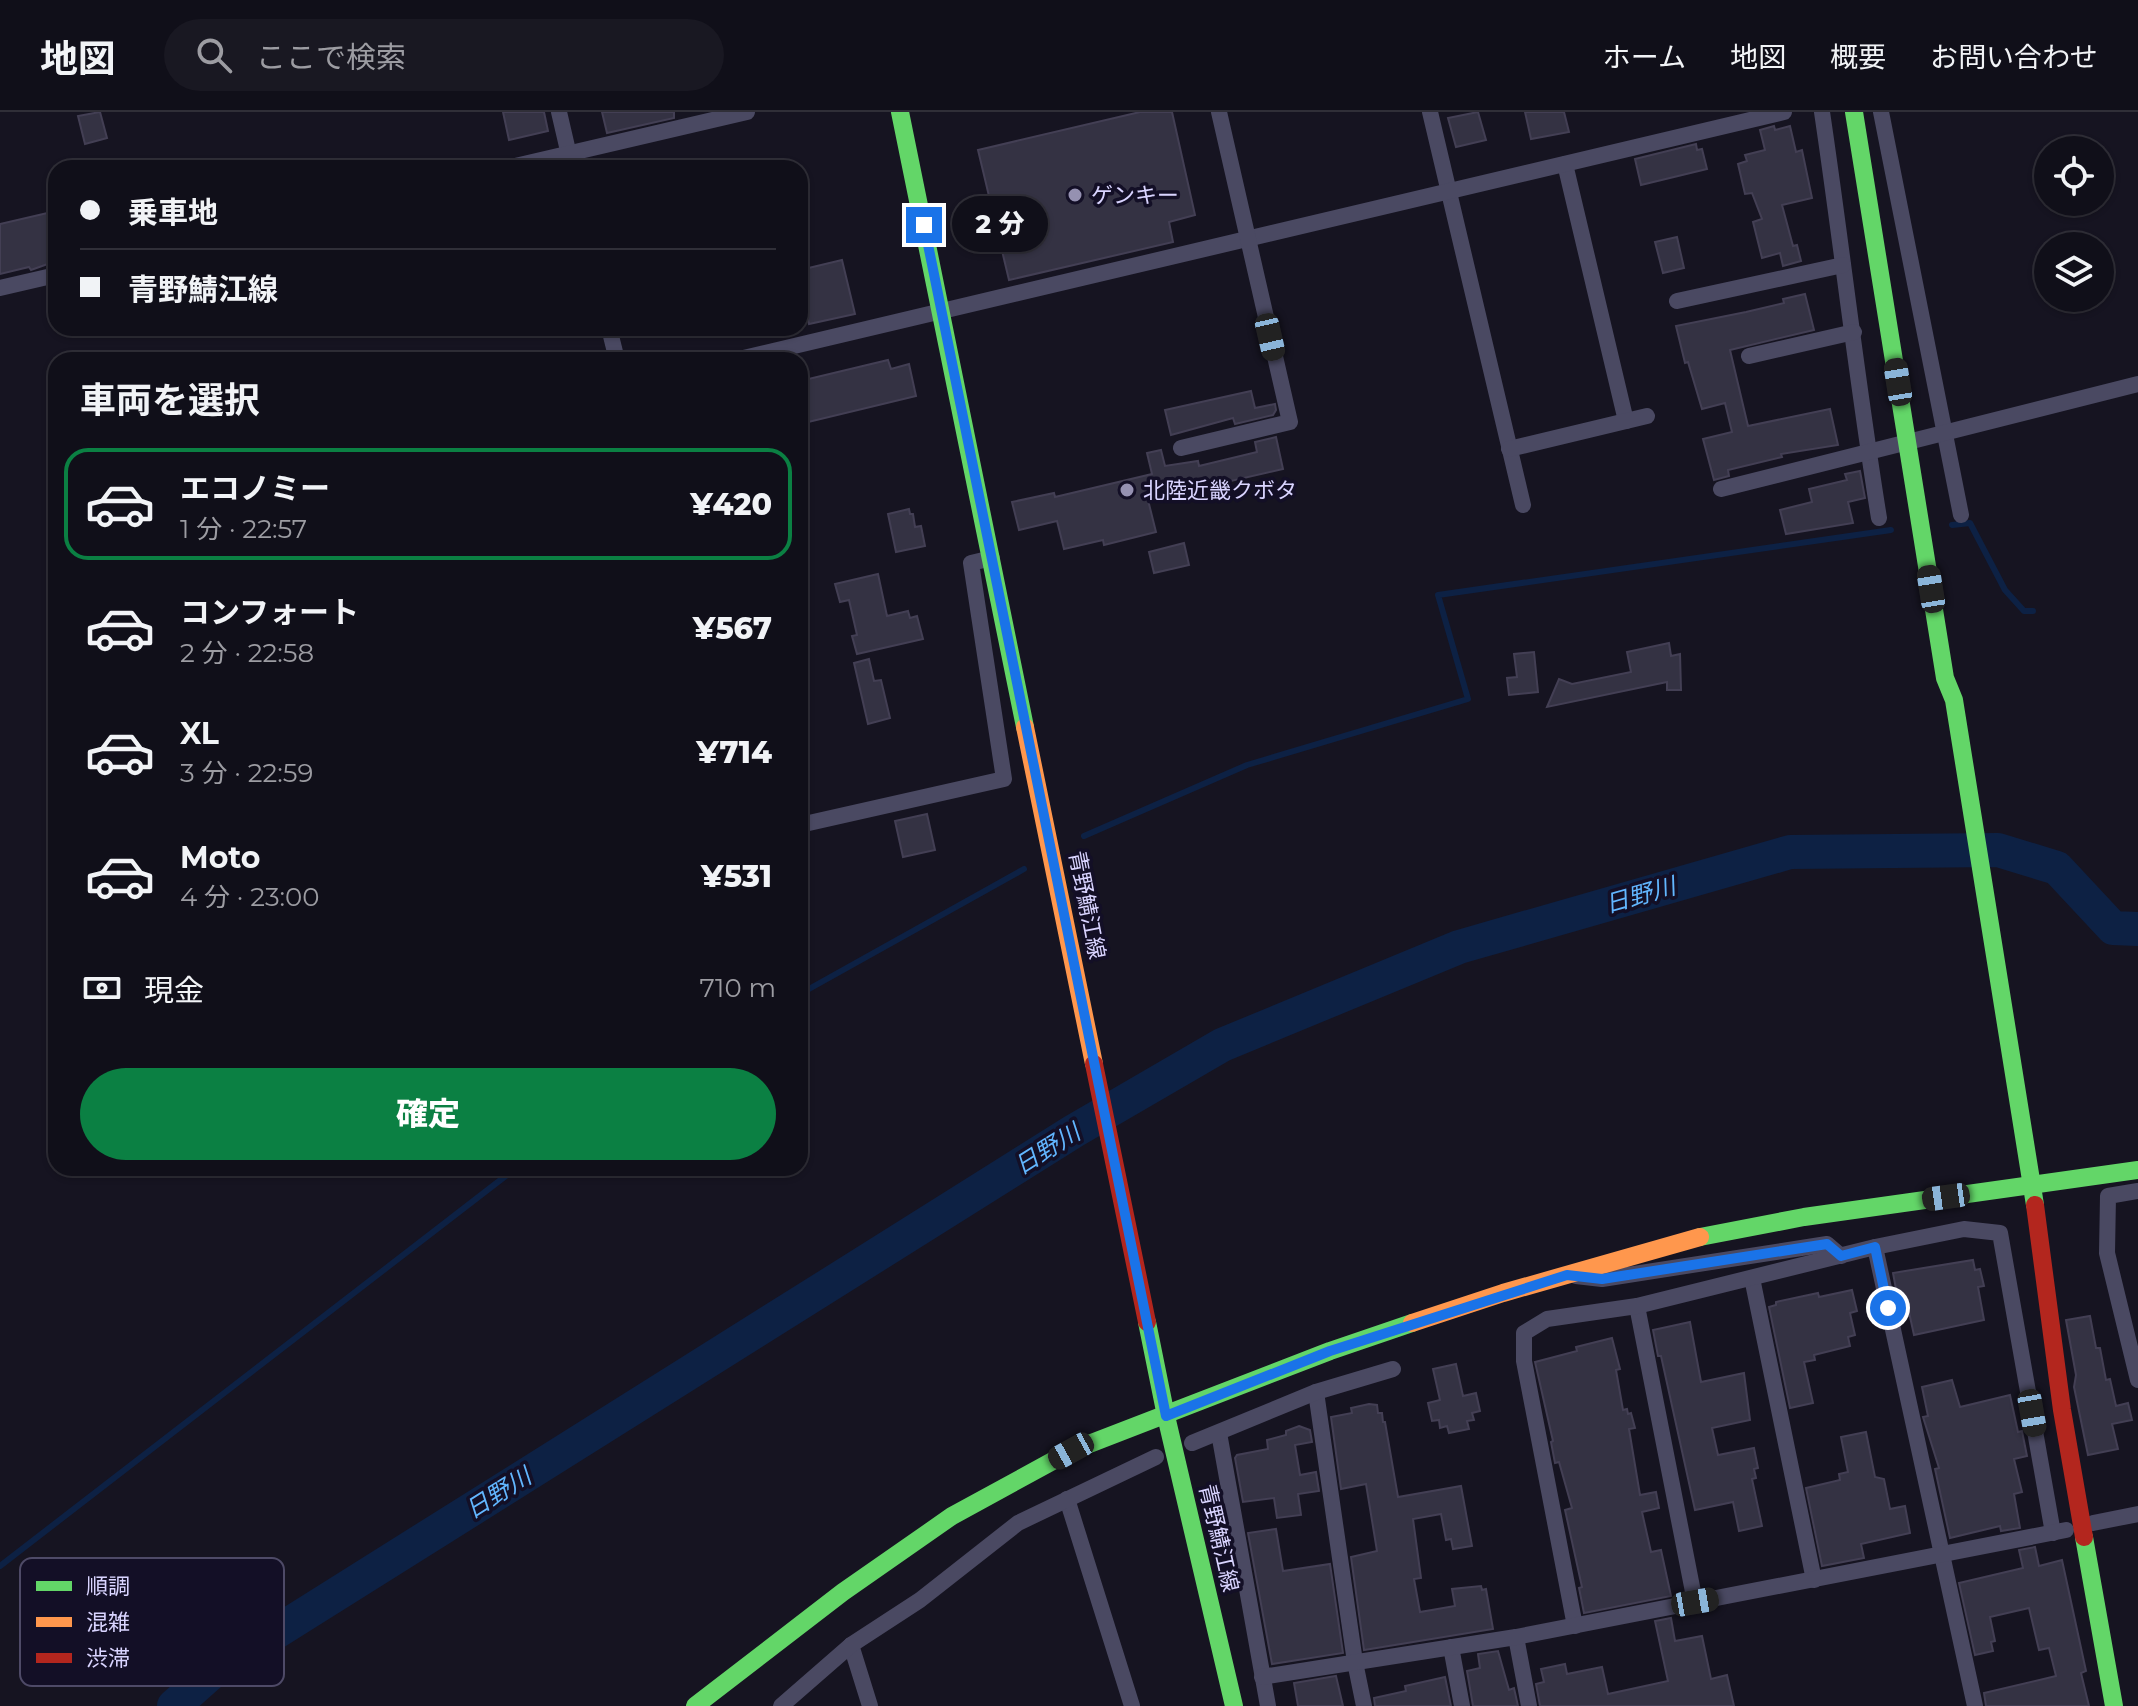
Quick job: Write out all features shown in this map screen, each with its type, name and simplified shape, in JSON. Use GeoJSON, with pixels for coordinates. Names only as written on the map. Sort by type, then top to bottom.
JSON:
{"type":"FeatureCollection","features":[{"type":"Feature","properties":{"kind":"street"},"geometry":{"type":"LineString","coordinates":[[559,112],[570,160],[747,112]]}},
{"type":"Feature","properties":{"kind":"street","name":"青野鯖江線"},"geometry":{"type":"LineString","coordinates":[[900,112],[1165,1408],[1234,1706]]}},
{"type":"Feature","properties":{"kind":"street"},"geometry":{"type":"LineString","coordinates":[[1181,448],[1290,422],[1219,112]]}},
{"type":"Feature","properties":{"kind":"street"},"geometry":{"type":"LineString","coordinates":[[1430,112],[1523,505]]}},
{"type":"Feature","properties":{"kind":"street"},"geometry":{"type":"LineString","coordinates":[[769,352],[1784,112]]}},
{"type":"Feature","properties":{"kind":"street"},"geometry":{"type":"LineString","coordinates":[[1822,112],[1879,518]]}},
{"type":"Feature","properties":{"kind":"street"},"geometry":{"type":"LineString","coordinates":[[1854,112],[1945,678],[1954,700],[2032,1180],[2062,1410],[2114,1706]]}},
{"type":"Feature","properties":{"kind":"street"},"geometry":{"type":"LineString","coordinates":[[1881,112],[1961,515]]}},
{"type":"Feature","properties":{"kind":"street"},"geometry":{"type":"LineString","coordinates":[[1565,164],[1626,421]]}},
{"type":"Feature","properties":{"kind":"street"},"geometry":{"type":"LineString","coordinates":[[1677,301],[1843,265]]}},
{"type":"Feature","properties":{"kind":"street"},"geometry":{"type":"LineString","coordinates":[[0,288],[48,277]]}},
{"type":"Feature","properties":{"kind":"street"},"geometry":{"type":"LineString","coordinates":[[1749,356],[1854,332]]}},
{"type":"Feature","properties":{"kind":"street"},"geometry":{"type":"LineString","coordinates":[[1721,489],[2138,384]]}},
{"type":"Feature","properties":{"kind":"street"},"geometry":{"type":"LineString","coordinates":[[1509,449],[1647,416]]}},
{"type":"Feature","properties":{"kind":"street"},"geometry":{"type":"LineString","coordinates":[[808,823],[1004,779],[971,563],[992,558]]}},
{"type":"Feature","properties":{"kind":"street"},"geometry":{"type":"LineString","coordinates":[[695,1706],[843,1592],[952,1516],[1071,1451],[1165,1408],[1330,1351],[1687,1239],[2032,1180],[2138,1170]]}},
{"type":"Feature","properties":{"kind":"street"},"geometry":{"type":"LineString","coordinates":[[2138,1191],[2108,1196],[2107,1253],[2138,1380]]}},
{"type":"Feature","properties":{"kind":"street"},"geometry":{"type":"LineString","coordinates":[[1262,1677],[1516,1637],[1575,1626],[1695,1602],[1814,1580],[2060,1532],[2000,1233],[1964,1229],[1875,1247],[1637,1306],[1547,1319],[1524,1333],[1524,1361],[1575,1626]]}},
{"type":"Feature","properties":{"kind":"street"},"geometry":{"type":"LineString","coordinates":[[1567,1275],[1602,1279],[1827,1244],[1841,1256]]}},
{"type":"Feature","properties":{"kind":"street"},"geometry":{"type":"LineString","coordinates":[[1875,1247],[1975,1706]]}},
{"type":"Feature","properties":{"kind":"street"},"geometry":{"type":"LineString","coordinates":[[1752,1278],[1814,1580]]}},
{"type":"Feature","properties":{"kind":"street"},"geometry":{"type":"LineString","coordinates":[[1637,1306],[1695,1602]]}},
{"type":"Feature","properties":{"kind":"street"},"geometry":{"type":"LineString","coordinates":[[1192,1443],[1316,1392],[1393,1369]]}},
{"type":"Feature","properties":{"kind":"street"},"geometry":{"type":"LineString","coordinates":[[1316,1392],[1364,1706]]}},
{"type":"Feature","properties":{"kind":"street"},"geometry":{"type":"LineString","coordinates":[[1219,1433],[1268,1706]]}},
{"type":"Feature","properties":{"kind":"street"},"geometry":{"type":"LineString","coordinates":[[781,1706],[851,1645],[920,1600],[1018,1523],[1156,1457]]}},
{"type":"Feature","properties":{"kind":"street"},"geometry":{"type":"LineString","coordinates":[[1067,1499],[1132,1706]]}},
{"type":"Feature","properties":{"kind":"street"},"geometry":{"type":"LineString","coordinates":[[2093,1523],[2138,1514]]}},
{"type":"Feature","properties":{"kind":"street"},"geometry":{"type":"LineString","coordinates":[[1516,1637],[1529,1706]]}},
{"type":"Feature","properties":{"kind":"street"},"geometry":{"type":"LineString","coordinates":[[851,1645],[870,1706]]}},
{"type":"Feature","properties":{"kind":"street"},"geometry":{"type":"LineString","coordinates":[[1451,1647],[1462,1706]]}},
{"type":"Feature","properties":{"kind":"building"},"geometry":{"type":"Polygon","coordinates":[[[100,112],[107,138],[85,144],[78,116],[100,112]]]}},
{"type":"Feature","properties":{"kind":"building"},"geometry":{"type":"Polygon","coordinates":[[[503,112],[544,112],[548,131],[509,140],[503,112]]]}},
{"type":"Feature","properties":{"kind":"building"},"geometry":{"type":"Polygon","coordinates":[[[602,112],[674,112],[674,118],[607,133],[602,112]]]}},
{"type":"Feature","properties":{"kind":"building"},"geometry":{"type":"Polygon","coordinates":[[[1140,112],[1172,112],[1195,215],[1169,222],[1173,242],[1009,280],[978,150],[1140,112]]]}},
{"type":"Feature","properties":{"kind":"building"},"geometry":{"type":"Polygon","coordinates":[[[1478,112],[1486,140],[1456,147],[1448,118],[1478,112]]]}},
{"type":"Feature","properties":{"kind":"building"},"geometry":{"type":"Polygon","coordinates":[[[1525,112],[1564,112],[1569,132],[1531,139],[1525,112]]]}},
{"type":"Feature","properties":{"kind":"building"},"geometry":{"type":"Polygon","coordinates":[[[1774,126],[1775,130],[1790,126],[1796,152],[1802,150],[1812,198],[1782,205],[1793,246],[1797,245],[1801,261],[1783,266],[1780,253],[1762,258],[1753,222],[1762,219],[1752,193],[1745,194],[1738,164],[1747,161],[1745,155],[1765,150],[1760,130],[1774,126]]]}},
{"type":"Feature","properties":{"kind":"building"},"geometry":{"type":"Polygon","coordinates":[[[1696,144],[1697,150],[1702,149],[1707,169],[1641,185],[1635,159],[1696,144]]]}},
{"type":"Feature","properties":{"kind":"building"},"geometry":{"type":"Polygon","coordinates":[[[48,213],[48,264],[31,270],[29,267],[0,274],[0,224],[48,213]]]}},
{"type":"Feature","properties":{"kind":"building"},"geometry":{"type":"Polygon","coordinates":[[[1677,237],[1684,268],[1663,273],[1655,242],[1677,237]]]}},
{"type":"Feature","properties":{"kind":"building"},"geometry":{"type":"Polygon","coordinates":[[[842,260],[855,314],[809,324],[808,268],[842,260]]]}},
{"type":"Feature","properties":{"kind":"building"},"geometry":{"type":"Polygon","coordinates":[[[1805,294],[1814,330],[1730,350],[1748,426],[1830,409],[1838,445],[1781,454],[1782,457],[1728,470],[1729,476],[1714,480],[1703,439],[1732,432],[1725,403],[1702,409],[1688,362],[1685,363],[1676,326],[1784,303],[1783,299],[1805,294]]]}},
{"type":"Feature","properties":{"kind":"building"},"geometry":{"type":"Polygon","coordinates":[[[888,360],[891,369],[909,364],[916,396],[808,422],[808,379],[888,360]]]}},
{"type":"Feature","properties":{"kind":"building"},"geometry":{"type":"Polygon","coordinates":[[[1251,391],[1255,408],[1275,404],[1273,415],[1235,424],[1233,418],[1171,435],[1165,410],[1251,391]]]}},
{"type":"Feature","properties":{"kind":"building"},"geometry":{"type":"Polygon","coordinates":[[[1276,437],[1283,469],[1148,500],[1156,532],[1104,545],[1103,540],[1064,549],[1057,521],[1019,530],[1012,502],[1054,493],[1055,497],[1152,474],[1147,453],[1161,450],[1165,466],[1198,461],[1199,466],[1257,452],[1255,442],[1276,437]]]}},
{"type":"Feature","properties":{"kind":"building"},"geometry":{"type":"Polygon","coordinates":[[[1860,471],[1865,498],[1848,502],[1853,523],[1786,534],[1780,510],[1812,502],[1809,489],[1847,480],[1845,474],[1860,471]]]}},
{"type":"Feature","properties":{"kind":"building"},"geometry":{"type":"Polygon","coordinates":[[[909,509],[915,527],[921,526],[925,546],[896,552],[888,514],[909,509]]]}},
{"type":"Feature","properties":{"kind":"building"},"geometry":{"type":"Polygon","coordinates":[[[1184,543],[1189,565],[1154,573],[1149,552],[1184,543]]]}},
{"type":"Feature","properties":{"kind":"building"},"geometry":{"type":"Polygon","coordinates":[[[878,574],[887,616],[908,611],[910,618],[917,616],[923,639],[857,654],[852,636],[857,635],[849,600],[840,602],[835,584],[878,574]]]}},
{"type":"Feature","properties":{"kind":"building"},"geometry":{"type":"Polygon","coordinates":[[[1669,643],[1671,656],[1680,654],[1681,690],[1667,690],[1667,682],[1547,707],[1559,679],[1572,684],[1631,672],[1627,652],[1669,643]]]}},
{"type":"Feature","properties":{"kind":"building"},"geometry":{"type":"Polygon","coordinates":[[[1534,652],[1538,692],[1509,695],[1507,678],[1517,677],[1514,654],[1534,652]]]}},
{"type":"Feature","properties":{"kind":"building"},"geometry":{"type":"Polygon","coordinates":[[[869,659],[874,681],[881,680],[890,718],[868,724],[854,663],[869,659]]]}},
{"type":"Feature","properties":{"kind":"building"},"geometry":{"type":"Polygon","coordinates":[[[927,814],[935,850],[903,857],[895,821],[927,814]]]}},
{"type":"Feature","properties":{"kind":"building"},"geometry":{"type":"Polygon","coordinates":[[[1973,1260],[1975,1270],[1980,1269],[1984,1286],[1978,1287],[1984,1320],[1914,1335],[1907,1303],[1899,1305],[1893,1273],[1973,1260]]]}},
{"type":"Feature","properties":{"kind":"building"},"geometry":{"type":"Polygon","coordinates":[[[1852,1290],[1857,1311],[1850,1313],[1855,1335],[1848,1337],[1850,1346],[1814,1355],[1815,1360],[1804,1362],[1813,1403],[1790,1408],[1769,1307],[1776,1305],[1776,1302],[1818,1293],[1819,1297],[1852,1290]]]}},
{"type":"Feature","properties":{"kind":"building"},"geometry":{"type":"Polygon","coordinates":[[[2090,1316],[2096,1348],[2100,1348],[2106,1380],[2110,1379],[2116,1406],[2128,1403],[2132,1420],[2112,1424],[2118,1449],[2088,1455],[2074,1387],[2076,1375],[2066,1320],[2090,1316]]]}},
{"type":"Feature","properties":{"kind":"building"},"geometry":{"type":"Polygon","coordinates":[[[1690,1322],[1701,1382],[1744,1373],[1750,1420],[1712,1428],[1718,1455],[1754,1448],[1758,1468],[1754,1469],[1756,1478],[1752,1479],[1762,1526],[1739,1531],[1733,1502],[1695,1510],[1653,1330],[1690,1322]]]}},
{"type":"Feature","properties":{"kind":"building"},"geometry":{"type":"Polygon","coordinates":[[[1612,1338],[1620,1369],[1616,1370],[1623,1410],[1631,1413],[1635,1428],[1629,1429],[1640,1495],[1656,1492],[1659,1508],[1642,1512],[1651,1552],[1661,1550],[1671,1596],[1584,1613],[1579,1588],[1582,1587],[1565,1510],[1572,1508],[1559,1462],[1555,1463],[1535,1362],[1612,1338]]]}},
{"type":"Feature","properties":{"kind":"building"},"geometry":{"type":"Polygon","coordinates":[[[1456,1364],[1463,1396],[1476,1393],[1480,1411],[1472,1413],[1474,1420],[1467,1421],[1469,1429],[1449,1433],[1447,1426],[1440,1428],[1439,1420],[1432,1421],[1428,1403],[1440,1400],[1433,1369],[1456,1364]]]}},
{"type":"Feature","properties":{"kind":"building"},"geometry":{"type":"Polygon","coordinates":[[[1952,1380],[1960,1407],[2010,1395],[2027,1456],[2014,1459],[2022,1492],[2014,1494],[2020,1528],[2001,1531],[2000,1526],[1950,1538],[1935,1469],[1939,1468],[1923,1417],[1928,1416],[1922,1387],[1952,1380]]]}},
{"type":"Feature","properties":{"kind":"building"},"geometry":{"type":"Polygon","coordinates":[[[1377,1405],[1378,1413],[1382,1413],[1385,1422],[1398,1497],[1461,1486],[1472,1546],[1453,1549],[1451,1539],[1446,1540],[1441,1514],[1413,1519],[1421,1578],[1414,1579],[1420,1612],[1455,1606],[1452,1589],[1481,1586],[1482,1590],[1486,1589],[1493,1629],[1364,1650],[1351,1557],[1377,1551],[1366,1484],[1341,1489],[1331,1417],[1352,1413],[1351,1408],[1377,1405]]]}},
{"type":"Feature","properties":{"kind":"building"},"geometry":{"type":"Polygon","coordinates":[[[1299,1426],[1310,1430],[1312,1442],[1295,1445],[1300,1475],[1316,1472],[1319,1491],[1298,1494],[1301,1515],[1277,1518],[1274,1498],[1243,1502],[1235,1458],[1268,1449],[1267,1440],[1286,1435],[1286,1431],[1299,1426]]]}},
{"type":"Feature","properties":{"kind":"building"},"geometry":{"type":"Polygon","coordinates":[[[1866,1432],[1875,1477],[1884,1479],[1890,1509],[1905,1506],[1910,1533],[1861,1544],[1864,1558],[1822,1566],[1806,1488],[1840,1480],[1839,1474],[1848,1472],[1841,1437],[1866,1432]]]}},
{"type":"Feature","properties":{"kind":"building"},"geometry":{"type":"Polygon","coordinates":[[[1276,1529],[1283,1571],[1330,1564],[1343,1653],[1272,1664],[1248,1533],[1276,1529]]]}},
{"type":"Feature","properties":{"kind":"building"},"geometry":{"type":"Polygon","coordinates":[[[2035,1547],[2039,1566],[2062,1560],[2086,1671],[2081,1673],[2089,1706],[1986,1706],[1984,1693],[2056,1676],[2049,1648],[2039,1650],[2029,1608],[1990,1617],[1995,1641],[1991,1642],[1993,1651],[1975,1655],[1959,1583],[2023,1568],[2019,1550],[2035,1547]]]}},
{"type":"Feature","properties":{"kind":"building"},"geometry":{"type":"Polygon","coordinates":[[[1671,1618],[1675,1641],[1702,1636],[1711,1679],[1727,1675],[1734,1706],[1540,1706],[1536,1684],[1544,1682],[1541,1669],[1565,1664],[1567,1674],[1602,1667],[1608,1694],[1668,1681],[1655,1621],[1671,1618]]]}},
{"type":"Feature","properties":{"kind":"building"},"geometry":{"type":"Polygon","coordinates":[[[1498,1651],[1509,1690],[1514,1688],[1518,1706],[1473,1706],[1467,1671],[1480,1668],[1478,1654],[1498,1651]]]}},
{"type":"Feature","properties":{"kind":"building"},"geometry":{"type":"Polygon","coordinates":[[[1336,1676],[1343,1706],[1298,1706],[1294,1683],[1336,1676]]]}},
{"type":"Feature","properties":{"kind":"building"},"geometry":{"type":"Polygon","coordinates":[[[1445,1677],[1451,1706],[1375,1706],[1374,1698],[1406,1691],[1405,1686],[1445,1677]]]}},
{"type":"Feature","properties":{"kind":"waterway"},"geometry":{"type":"LineString","coordinates":[[1952,525],[1970,523],[2005,590],[2024,611],[2033,611]]}},
{"type":"Feature","properties":{"kind":"waterway"},"geometry":{"type":"LineString","coordinates":[[1084,836],[1247,765],[1468,699],[1438,595],[1891,530]]}},
{"type":"Feature","properties":{"kind":"waterway","name":"日野川"},"geometry":{"type":"LineString","coordinates":[[284,1627],[1074,1131],[1222,1045],[1459,947],[1790,852],[1998,850],[2057,868],[2113,928],[2138,929]]}},
{"type":"Feature","properties":{"kind":"waterway"},"geometry":{"type":"LineString","coordinates":[[808,990],[1024,869]]}},
{"type":"Feature","properties":{"kind":"waterway"},"geometry":{"type":"LineString","coordinates":[[0,1566],[506,1176]]}},
{"type":"Feature","properties":{"kind":"waterway","name":"日野川"},"geometry":{"type":"LineString","coordinates":[[174,1706],[196,1686]]}},
{"type":"Feature","properties":{"kind":"traffic: fast"},"geometry":{"type":"LineString","coordinates":[[900,112],[1025,727]]}},
{"type":"Feature","properties":{"kind":"traffic: fast"},"geometry":{"type":"LineString","coordinates":[[1854,112],[1945,678],[1954,700],[2035,1205]]}},
{"type":"Feature","properties":{"kind":"traffic: fast"},"geometry":{"type":"LineString","coordinates":[[1700,1237],[1804,1217],[2138,1170]]}},
{"type":"Feature","properties":{"kind":"traffic: fast"},"geometry":{"type":"LineString","coordinates":[[1147,1322],[1234,1706]]}},
{"type":"Feature","properties":{"kind":"traffic: fast"},"geometry":{"type":"LineString","coordinates":[[695,1706],[843,1592],[952,1516],[1071,1451],[1330,1351],[1412,1323]]}},
{"type":"Feature","properties":{"kind":"traffic: fast"},"geometry":{"type":"LineString","coordinates":[[2084,1537],[2114,1706]]}},
{"type":"Feature","properties":{"kind":"traffic: slow"},"geometry":{"type":"LineString","coordinates":[[1025,727],[1094,1064]]}},
{"type":"Feature","properties":{"kind":"traffic: slow"},"geometry":{"type":"LineString","coordinates":[[1412,1323],[1503,1293],[1700,1237]]}},
{"type":"Feature","properties":{"kind":"traffic: jam"},"geometry":{"type":"LineString","coordinates":[[1094,1064],[1147,1322]]}},
{"type":"Feature","properties":{"kind":"traffic: jam"},"geometry":{"type":"LineString","coordinates":[[2035,1205],[2062,1410],[2084,1537]]}},
{"type":"Feature","properties":{"kind":"place","name":"ゲンキー"},"geometry":{"type":"Point","coordinates":[1075,195]}},
{"type":"Feature","properties":{"kind":"place","name":"北陸近畿クボタ"},"geometry":{"type":"Point","coordinates":[1127,490]}},
{"type":"Feature","properties":{"kind":"route"},"geometry":{"type":"LineString","coordinates":[[924,225],[1166,1416],[1330,1351],[1503,1293],[1567,1275],[1602,1279],[1827,1244],[1841,1256],[1875,1247],[1888,1308]]}}]}
